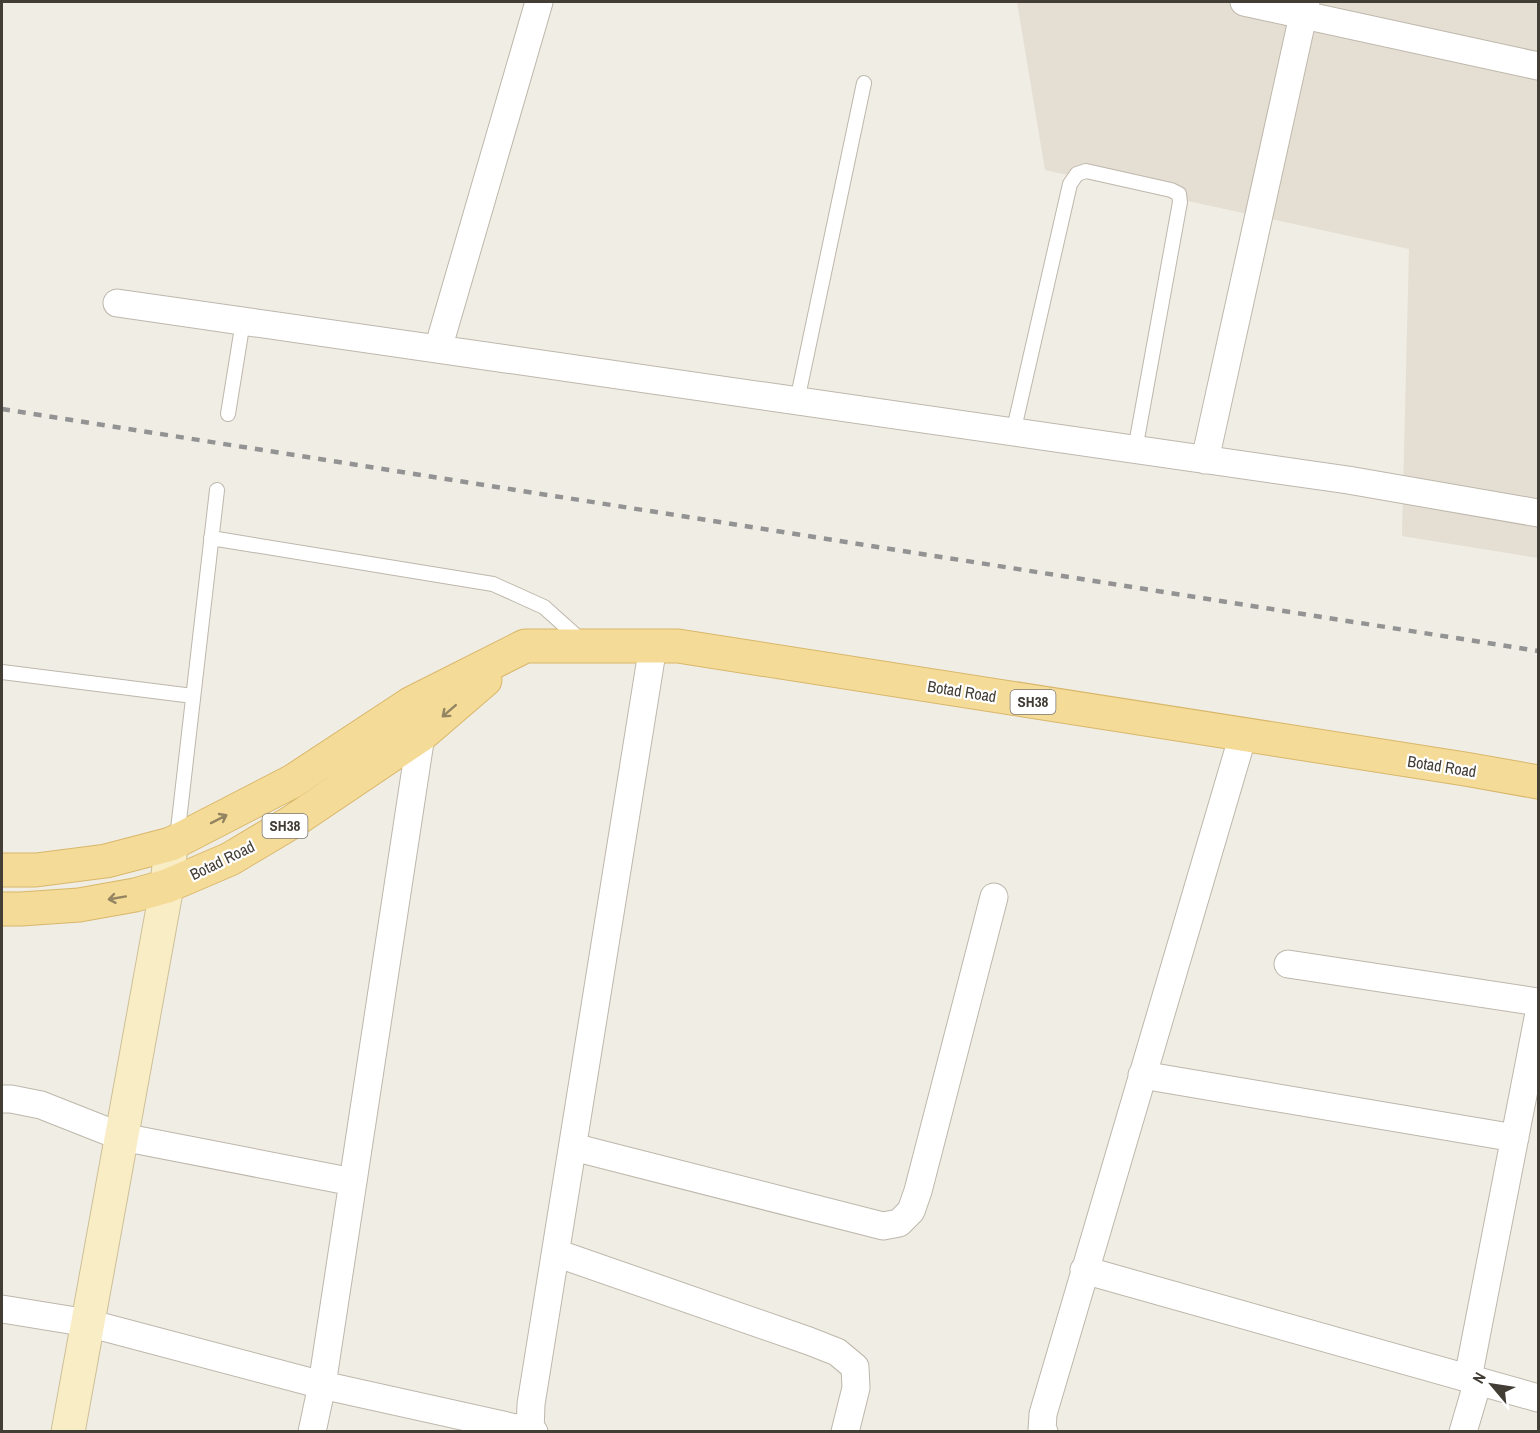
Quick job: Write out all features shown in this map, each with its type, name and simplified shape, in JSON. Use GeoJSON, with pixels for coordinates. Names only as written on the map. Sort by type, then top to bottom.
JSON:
{"type":"FeatureCollection","features":[{"type":"Feature","properties":{"kind":"main road","name":"Botad Road"},"geometry":{"type":"LineString","coordinates":[[2,909],[80,905],[135,895],[167,886],[230,859],[292,822],[421,735],[525,646]]}},
{"type":"Feature","properties":{"kind":"main road","name":"Botad Road"},"geometry":{"type":"LineString","coordinates":[[2,870],[36,870],[106,861],[174,842],[293,781],[410,704],[525,646],[678,646],[1539,782]]}},
{"type":"Feature","properties":{"kind":"street"},"geometry":{"type":"LineString","coordinates":[[438,350],[539,2]]}},
{"type":"Feature","properties":{"kind":"street"},"geometry":{"type":"LineString","coordinates":[[1244,2],[1305,8],[1539,66]]}},
{"type":"Feature","properties":{"kind":"street"},"geometry":{"type":"LineString","coordinates":[[1205,460],[1305,8]]}},
{"type":"Feature","properties":{"kind":"street"},"geometry":{"type":"LineString","coordinates":[[117,303],[1348,480],[1539,513]]}},
{"type":"Feature","properties":{"kind":"street"},"geometry":{"type":"LineString","coordinates":[[2,1309],[88,1323],[322,1385],[531,1431],[531,1404],[653,646]]}},
{"type":"Feature","properties":{"kind":"street"},"geometry":{"type":"LineString","coordinates":[[312,1431],[322,1385],[421,735]]}},
{"type":"Feature","properties":{"kind":"street"},"geometry":{"type":"LineString","coordinates":[[1044,1431],[1042,1430],[1043,1414],[1084,1270],[1243,735]]}},
{"type":"Feature","properties":{"kind":"street"},"geometry":{"type":"LineString","coordinates":[[68,1431],[174,842]]}},
{"type":"Feature","properties":{"kind":"street"},"geometry":{"type":"LineString","coordinates":[[573,1147],[883,1226],[899,1223],[911,1211],[918,1191],[994,897]]}},
{"type":"Feature","properties":{"kind":"street"},"geometry":{"type":"LineString","coordinates":[[1288,964],[1539,1002]]}},
{"type":"Feature","properties":{"kind":"street"},"geometry":{"type":"LineString","coordinates":[[1463,1431],[1474,1380],[1515,1138],[1539,1018]]}},
{"type":"Feature","properties":{"kind":"street"},"geometry":{"type":"LineString","coordinates":[[1142,1075],[1515,1138]]}},
{"type":"Feature","properties":{"kind":"street"},"geometry":{"type":"LineString","coordinates":[[2,1099],[41,1106],[122,1137],[353,1182]]}},
{"type":"Feature","properties":{"kind":"street"},"geometry":{"type":"LineString","coordinates":[[556,1253],[837,1352],[855,1367],[856,1388],[845,1431]]}},
{"type":"Feature","properties":{"kind":"street"},"geometry":{"type":"LineString","coordinates":[[1084,1270],[1539,1398]]}},
{"type":"Feature","properties":{"kind":"lane"},"geometry":{"type":"LineString","coordinates":[[797,401],[864,83]]}},
{"type":"Feature","properties":{"kind":"lane"},"geometry":{"type":"LineString","coordinates":[[1013,433],[1070,184],[1077,174],[1086,171],[1171,190],[1179,194],[1180,202],[1135,450]]}},
{"type":"Feature","properties":{"kind":"lane"},"geometry":{"type":"LineString","coordinates":[[228,414],[243,321]]}},
{"type":"Feature","properties":{"kind":"lane"},"geometry":{"type":"LineString","coordinates":[[174,842],[217,490]]}},
{"type":"Feature","properties":{"kind":"lane"},"geometry":{"type":"LineString","coordinates":[[211,538],[493,584],[544,607],[587,646]]}},
{"type":"Feature","properties":{"kind":"lane"},"geometry":{"type":"LineString","coordinates":[[2,672],[193,696]]}},
{"type":"Feature","properties":{"kind":"shaded area"},"geometry":{"type":"Polygon","coordinates":[[[1017,2],[1538,2],[1538,558],[1402,536],[1409,249],[1045,170],[1017,2]]]}},
{"type":"Feature","properties":{"kind":"railway"},"geometry":{"type":"LineString","coordinates":[[2,409],[1538,651]]}}]}
